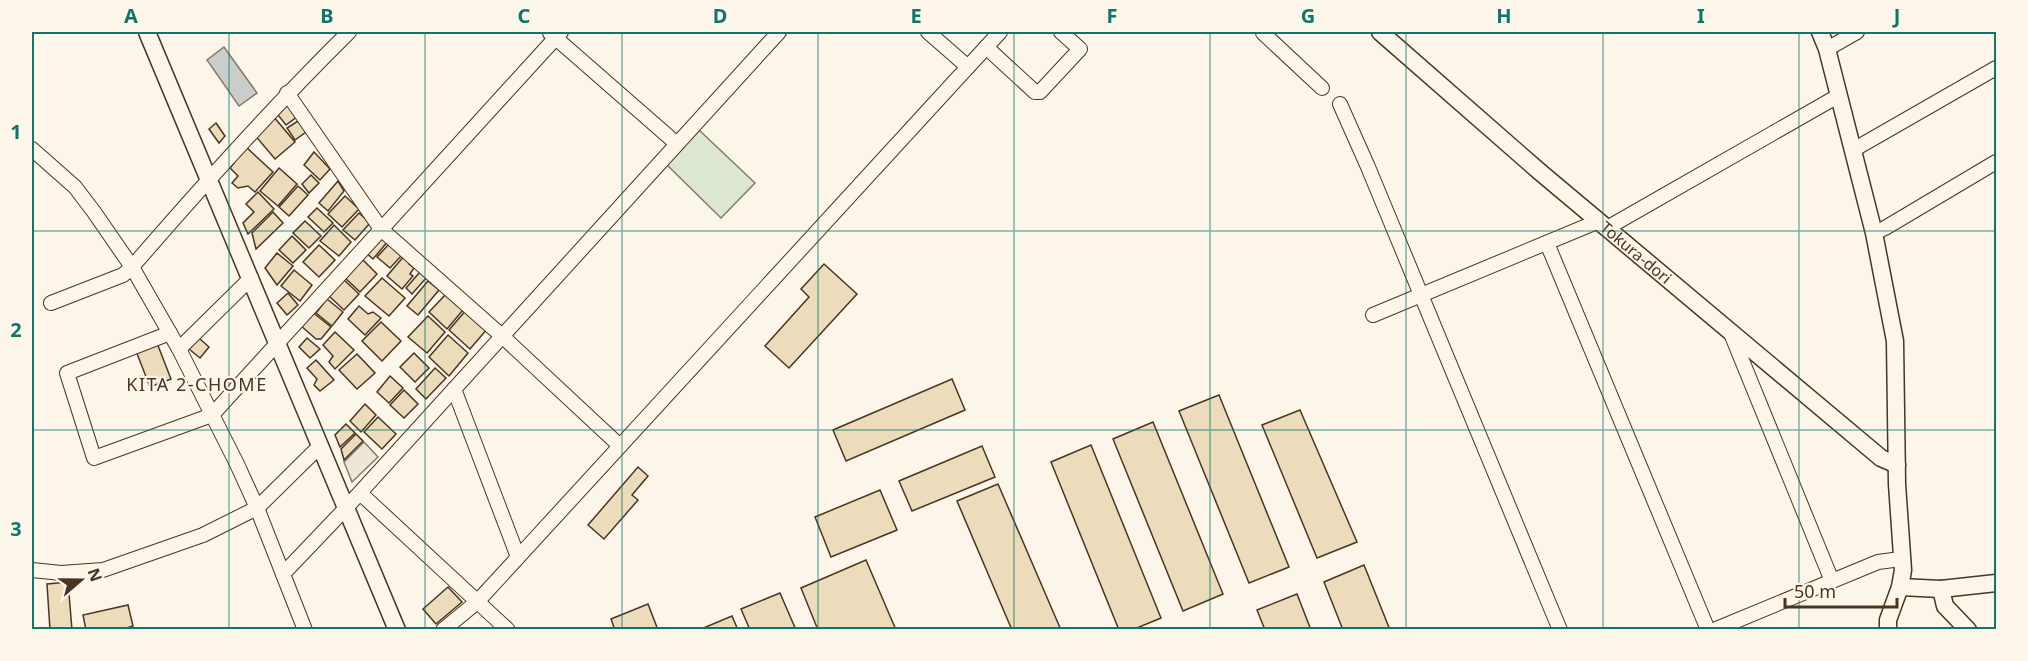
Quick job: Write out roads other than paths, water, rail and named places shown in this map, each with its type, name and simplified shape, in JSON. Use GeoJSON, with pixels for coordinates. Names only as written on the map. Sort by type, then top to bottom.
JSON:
{"type":"FeatureCollection","features":[{"type":"Feature","properties":{"kind":"street"},"geometry":{"type":"LineString","coordinates":[[147,32],[397,630]]}},
{"type":"Feature","properties":{"kind":"street"},"geometry":{"type":"LineString","coordinates":[[51,303],[123,275],[132,267],[208,178],[287,93],[349,32]]}},
{"type":"Feature","properties":{"kind":"street"},"geometry":{"type":"LineString","coordinates":[[283,574],[360,493],[779,32]]}},
{"type":"Feature","properties":{"kind":"street"},"geometry":{"type":"LineString","coordinates":[[928,32],[968,67]]}},
{"type":"Feature","properties":{"kind":"street"},"geometry":{"type":"LineString","coordinates":[[443,630],[477,602],[1000,32]]}},
{"type":"Feature","properties":{"kind":"street"},"geometry":{"type":"LineString","coordinates":[[986,47],[1035,92],[1040,92],[1080,49],[1060,32]]}},
{"type":"Feature","properties":{"kind":"street"},"geometry":{"type":"LineString","coordinates":[[1264,32],[1322,88]]}},
{"type":"Feature","properties":{"kind":"street","name":"Tokura-dori"},"geometry":{"type":"LineString","coordinates":[[1380,32],[1603,225],[1883,460],[1898,465]]}},
{"type":"Feature","properties":{"kind":"street"},"geometry":{"type":"LineString","coordinates":[[1820,32],[1827,49],[1874,233],[1895,341],[1902,570],[1900,587],[1891,609],[1888,630]]}},
{"type":"Feature","properties":{"kind":"street"},"geometry":{"type":"LineString","coordinates":[[1827,49],[1857,32]]}},
{"type":"Feature","properties":{"kind":"street"},"geometry":{"type":"LineString","coordinates":[[170,333],[67,373],[94,458],[212,415],[555,34],[676,144]]}},
{"type":"Feature","properties":{"kind":"street"},"geometry":{"type":"LineString","coordinates":[[1853,150],[1996,68]]}},
{"type":"Feature","properties":{"kind":"street"},"geometry":{"type":"LineString","coordinates":[[287,93],[381,229],[502,336],[620,446]]}},
{"type":"Feature","properties":{"kind":"street"},"geometry":{"type":"LineString","coordinates":[[1372,315],[1547,243],[1603,225],[1838,96]]}},
{"type":"Feature","properties":{"kind":"street"},"geometry":{"type":"LineString","coordinates":[[1340,104],[1560,630]]}},
{"type":"Feature","properties":{"kind":"street"},"geometry":{"type":"LineString","coordinates":[[32,149],[75,187],[132,267],[180,349],[257,508],[304,630]]}},
{"type":"Feature","properties":{"kind":"street"},"geometry":{"type":"LineString","coordinates":[[1874,233],[1996,162]]}},
{"type":"Feature","properties":{"kind":"street"},"geometry":{"type":"LineString","coordinates":[[1547,243],[1708,630]]}},
{"type":"Feature","properties":{"kind":"street"},"geometry":{"type":"LineString","coordinates":[[180,349],[251,278]]}},
{"type":"Feature","properties":{"kind":"street"},"geometry":{"type":"LineString","coordinates":[[1730,331],[1832,581]]}},
{"type":"Feature","properties":{"kind":"street"},"geometry":{"type":"LineString","coordinates":[[454,389],[518,557]]}},
{"type":"Feature","properties":{"kind":"street"},"geometry":{"type":"LineString","coordinates":[[32,570],[61,573],[103,570],[203,535],[257,508],[320,446]]}},
{"type":"Feature","properties":{"kind":"street"},"geometry":{"type":"LineString","coordinates":[[360,493],[508,630]]}},
{"type":"Feature","properties":{"kind":"street"},"geometry":{"type":"LineString","coordinates":[[1714,630],[1878,562],[1901,559]]}},
{"type":"Feature","properties":{"kind":"street"},"geometry":{"type":"LineString","coordinates":[[1900,587],[1941,589],[1996,583]]}},
{"type":"Feature","properties":{"kind":"street"},"geometry":{"type":"LineString","coordinates":[[1941,589],[1945,606],[1968,630]]}},
{"type":"Feature","properties":{"kind":"district","name":"KITA 2-CHOME"},"geometry":{"type":"Point","coordinates":[197,385]}}]}
